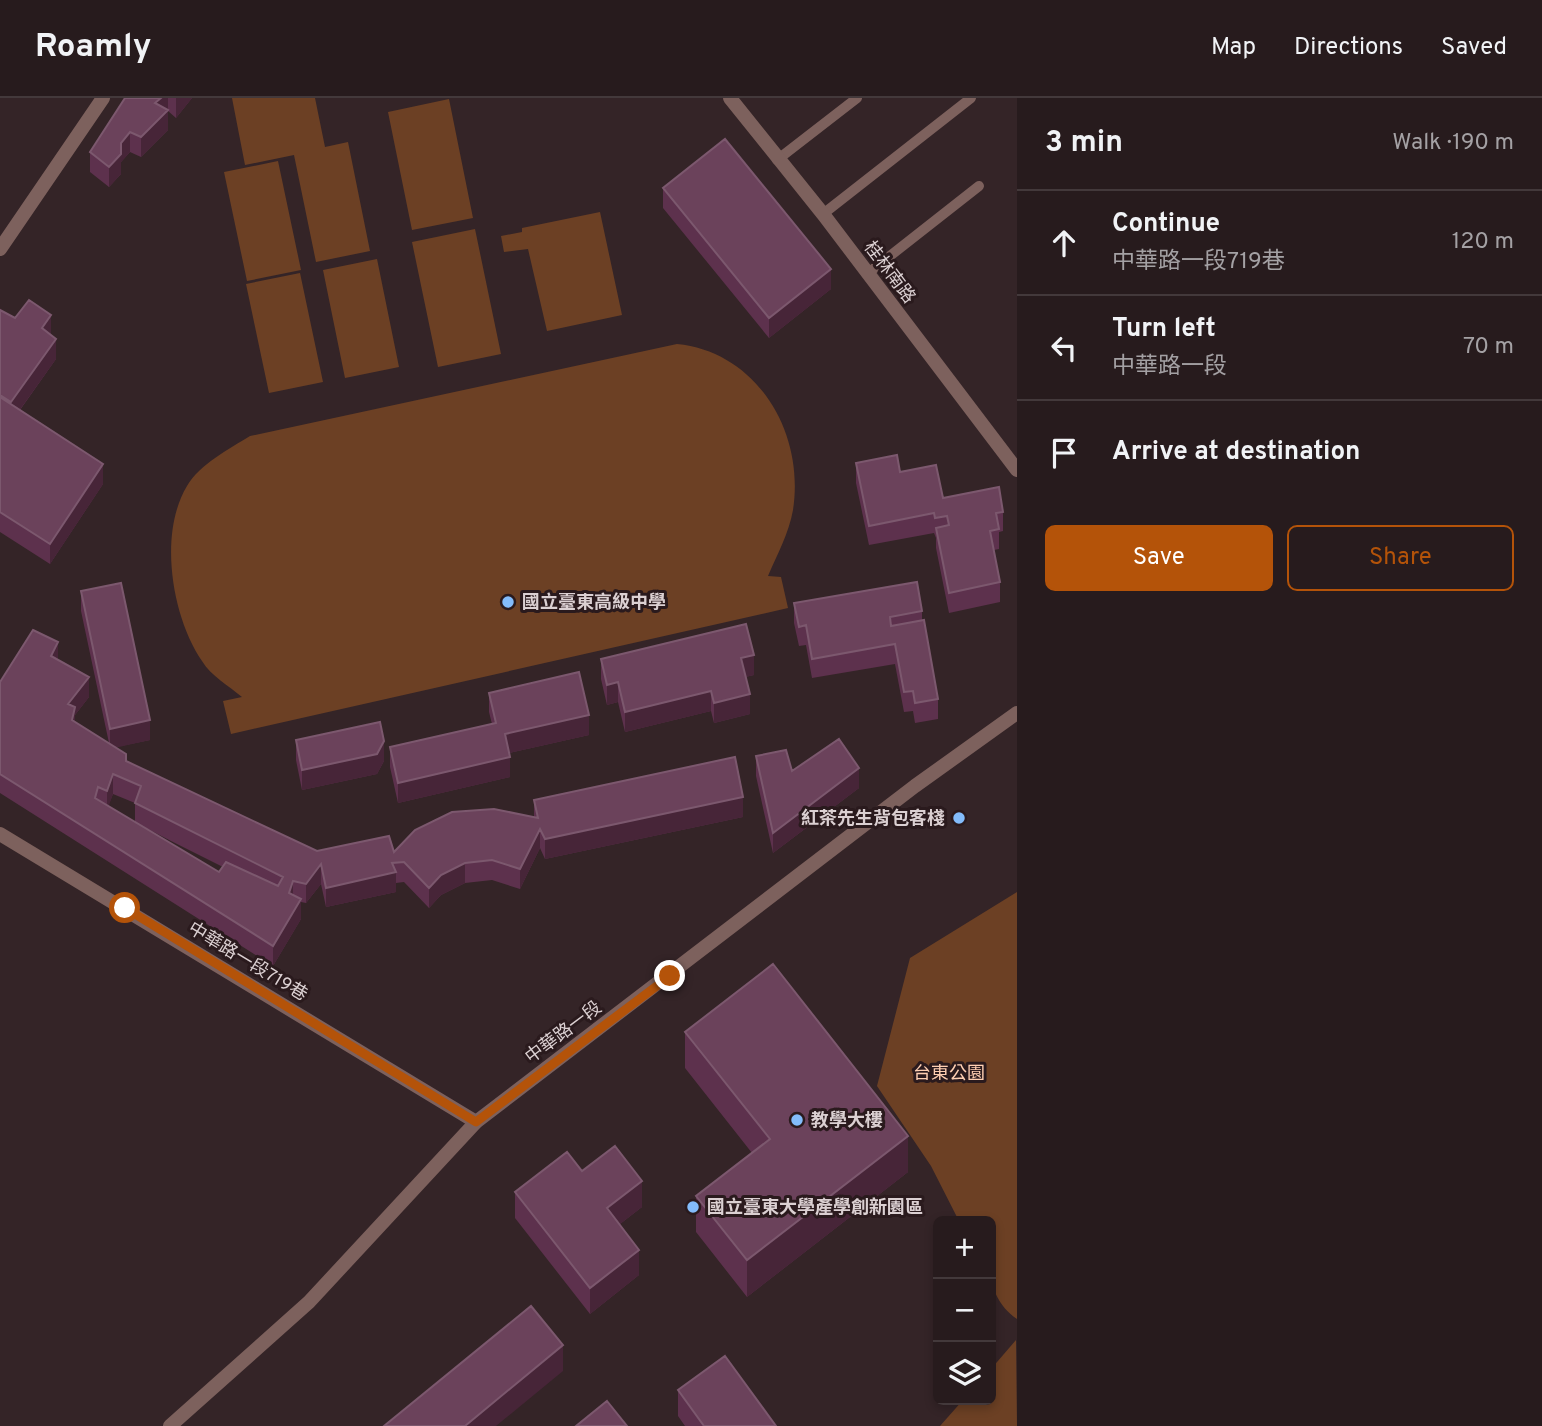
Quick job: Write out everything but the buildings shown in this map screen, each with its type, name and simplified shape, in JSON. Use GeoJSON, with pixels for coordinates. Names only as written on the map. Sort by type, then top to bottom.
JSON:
{"type":"FeatureCollection","features":[{"type":"Feature","properties":{"kind":"street"},"geometry":{"type":"LineString","coordinates":[[0,249],[103,98]]}},
{"type":"Feature","properties":{"kind":"street","name":"桂林南路"},"geometry":{"type":"LineString","coordinates":[[730,98],[777,160],[823,214],[1017,470]]}},
{"type":"Feature","properties":{"kind":"street","name":"中華路一段"},"geometry":{"type":"LineString","coordinates":[[170,1426],[309,1302],[476,1122],[915,786],[1017,713]]}},
{"type":"Feature","properties":{"kind":"street","name":"中華路一段719巷"},"geometry":{"type":"LineString","coordinates":[[0,834],[476,1122]]}},
{"type":"Feature","properties":{"kind":"lane"},"geometry":{"type":"LineString","coordinates":[[777,160],[858,98]]}},
{"type":"Feature","properties":{"kind":"lane"},"geometry":{"type":"LineString","coordinates":[[823,214],[971,98]]}},
{"type":"Feature","properties":{"kind":"lane"},"geometry":{"type":"LineString","coordinates":[[867,274],[979,186]]}},
{"type":"Feature","properties":{"kind":"green space"},"geometry":{"type":"Polygon","coordinates":[[[232,98],[315,98],[325,147],[348,142],[370,251],[316,262],[294,155],[245,165],[232,98]]]}},
{"type":"Feature","properties":{"kind":"green space"},"geometry":{"type":"Polygon","coordinates":[[[449,99],[473,218],[412,230],[388,112],[449,99]]]}},
{"type":"Feature","properties":{"kind":"green space"},"geometry":{"type":"Polygon","coordinates":[[[278,161],[301,270],[247,281],[224,172],[278,161]]]}},
{"type":"Feature","properties":{"kind":"green space"},"geometry":{"type":"Polygon","coordinates":[[[600,212],[622,315],[547,331],[528,249],[504,252],[501,236],[522,232],[522,228],[600,212]]]}},
{"type":"Feature","properties":{"kind":"green space"},"geometry":{"type":"Polygon","coordinates":[[[475,229],[501,354],[438,367],[412,242],[475,229]]]}},
{"type":"Feature","properties":{"kind":"green space"},"geometry":{"type":"Polygon","coordinates":[[[377,259],[399,367],[345,378],[323,270],[377,259]]]}},
{"type":"Feature","properties":{"kind":"green space"},"geometry":{"type":"Polygon","coordinates":[[[300,273],[323,382],[269,393],[246,284],[300,273]]]}},
{"type":"Feature","properties":{"kind":"green space"},"geometry":{"type":"Polygon","coordinates":[[[677,344],[705,350],[731,362],[752,379],[770,401],[783,425],[791,452],[795,481],[793,510],[786,535],[768,576],[781,577],[788,608],[231,734],[223,701],[242,697],[202,661],[183,622],[172,575],[173,527],[178,505],[187,486],[207,464],[250,436],[677,344]]]}},
{"type":"Feature","properties":{"kind":"green space","name":"台東公園"},"geometry":{"type":"Polygon","coordinates":[[[1017,892],[1017,1319],[996,1294],[996,1216],[956,1216],[931,1166],[877,1086],[910,958],[1017,892]]]}},
{"type":"Feature","properties":{"kind":"green space"},"geometry":{"type":"Polygon","coordinates":[[[1016,1340],[1017,1426],[940,1426],[959,1405],[996,1405],[996,1363],[1016,1340]]]}},
{"type":"Feature","properties":{"kind":"place","name":"國立臺東高級中學"},"geometry":{"type":"Point","coordinates":[508,602]}},
{"type":"Feature","properties":{"kind":"place","name":"紅茶先生背包客棧"},"geometry":{"type":"Point","coordinates":[959,818]}},
{"type":"Feature","properties":{"kind":"place","name":"教學大樓"},"geometry":{"type":"Point","coordinates":[797,1120]}},
{"type":"Feature","properties":{"kind":"place","name":"國立臺東大學產學創新園區"},"geometry":{"type":"Point","coordinates":[693,1207]}},
{"type":"Feature","properties":{"kind":"route"},"geometry":{"type":"LineString","coordinates":[[125,908],[476,1122],[670,976]]}}]}
